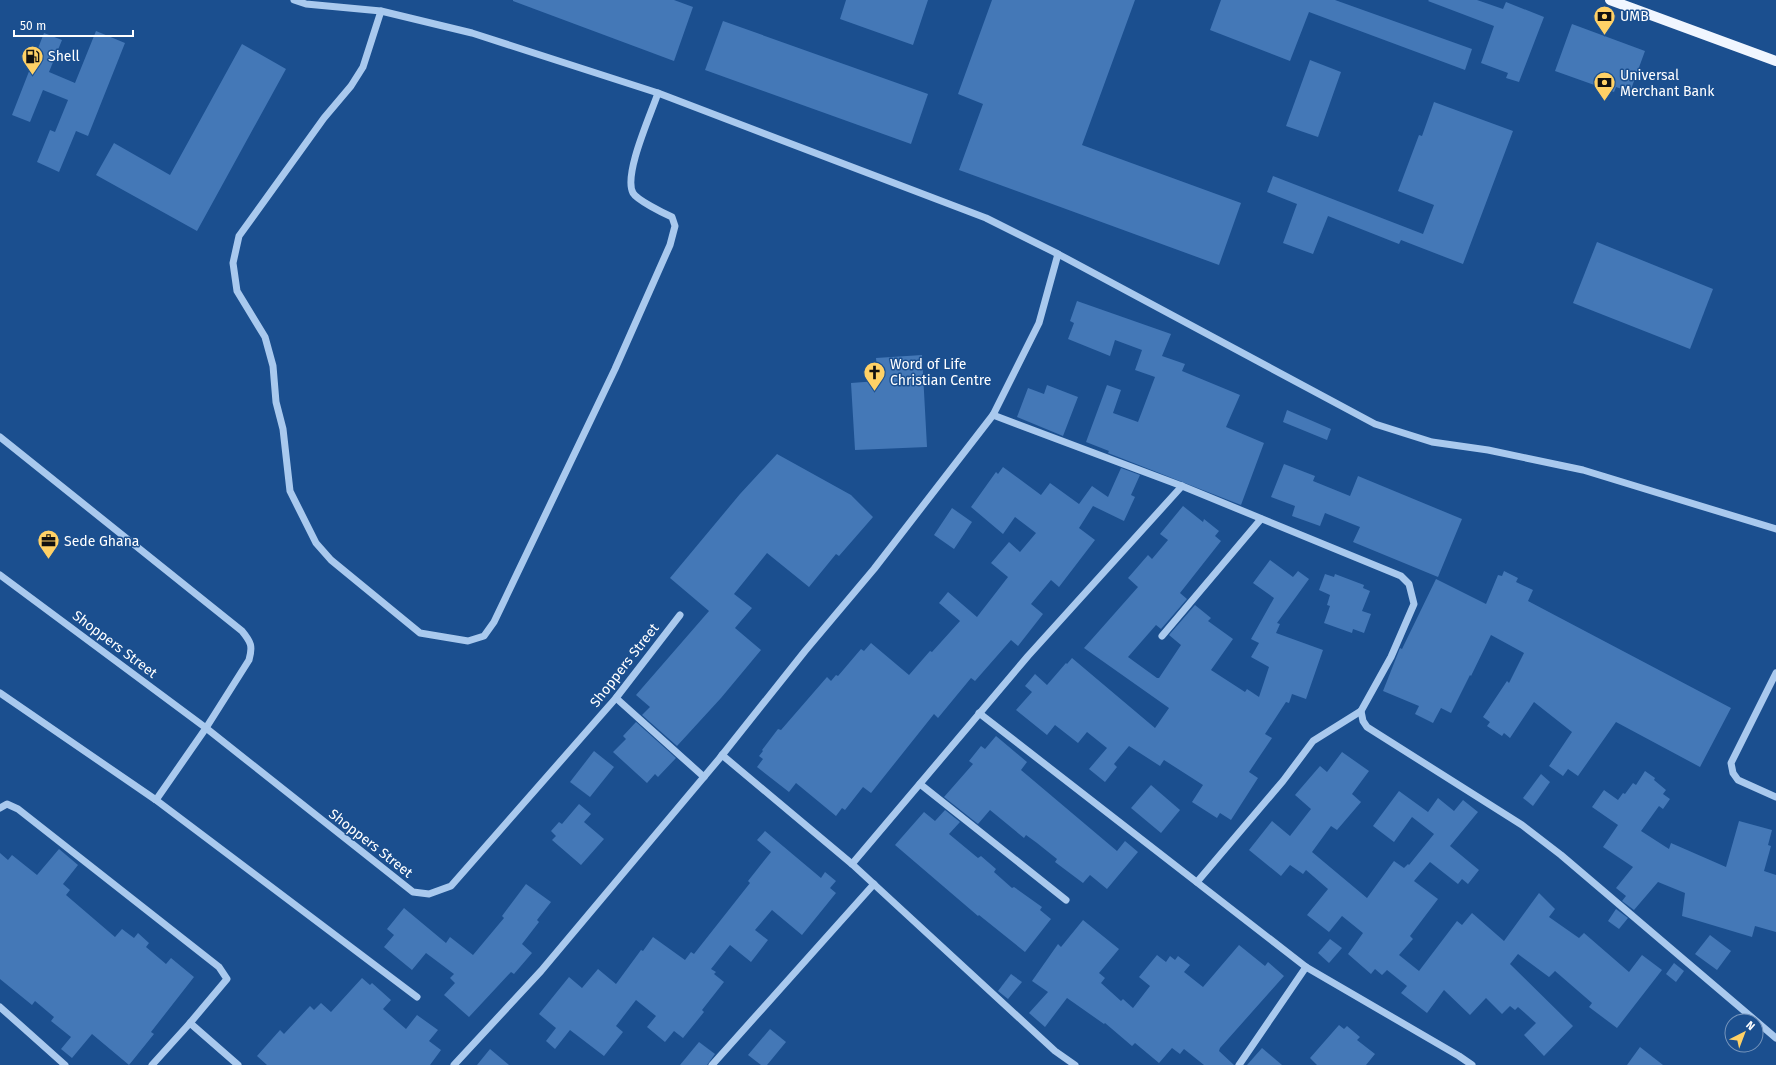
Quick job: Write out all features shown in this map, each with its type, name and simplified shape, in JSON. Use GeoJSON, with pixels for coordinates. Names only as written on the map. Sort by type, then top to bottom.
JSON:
{"type":"FeatureCollection","features":[{"type":"Feature","properties":{"kind":"main road"},"geometry":{"type":"LineString","coordinates":[[1610,0],[1776,61]]}},
{"type":"Feature","properties":{"kind":"street"},"geometry":{"type":"LineString","coordinates":[[294,0],[306,4],[381,11],[472,33],[658,93],[986,218],[1058,254],[1375,424],[1432,442],[1488,450],[1583,470],[1776,529]]}},
{"type":"Feature","properties":{"kind":"street"},"geometry":{"type":"LineString","coordinates":[[381,11],[363,67],[352,86],[324,118],[239,236],[234,263],[237,291],[265,337],[273,366],[276,402],[283,429],[290,491],[308,529],[316,543],[331,560],[420,633],[468,641],[484,636],[494,622],[618,362],[670,245],[675,226],[672,217],[633,194],[630,182],[634,159],[658,93]]}},
{"type":"Feature","properties":{"kind":"street"},"geometry":{"type":"LineString","coordinates":[[454,1065],[541,971],[704,777],[805,651],[874,569],[993,415],[1039,323],[1058,254]]}},
{"type":"Feature","properties":{"kind":"street"},"geometry":{"type":"LineString","coordinates":[[993,415],[1182,486],[1401,576],[1410,584],[1414,604],[1391,657],[1361,711],[1313,741],[1283,782],[1197,882]]}},
{"type":"Feature","properties":{"kind":"street"},"geometry":{"type":"LineString","coordinates":[[0,437],[236,626],[249,640],[252,650],[249,660],[206,728],[156,800]]}},
{"type":"Feature","properties":{"kind":"street"},"geometry":{"type":"LineString","coordinates":[[852,864],[1033,650],[1182,486]]}},
{"type":"Feature","properties":{"kind":"street"},"geometry":{"type":"LineString","coordinates":[[1162,636],[1261,519]]}},
{"type":"Feature","properties":{"kind":"street","name":"Shoppers Street"},"geometry":{"type":"LineString","coordinates":[[0,575],[206,728],[413,892],[430,894],[451,886],[616,698],[680,615]]}},
{"type":"Feature","properties":{"kind":"street"},"geometry":{"type":"LineString","coordinates":[[1776,673],[1731,763],[1733,773],[1738,780],[1776,797]]}},
{"type":"Feature","properties":{"kind":"street"},"geometry":{"type":"LineString","coordinates":[[0,693],[156,800],[417,997]]}},
{"type":"Feature","properties":{"kind":"street"},"geometry":{"type":"LineString","coordinates":[[616,698],[704,777]]}},
{"type":"Feature","properties":{"kind":"street"},"geometry":{"type":"LineString","coordinates":[[1361,711],[1363,721],[1367,727],[1522,825],[1561,855],[1776,1038]]}},
{"type":"Feature","properties":{"kind":"street"},"geometry":{"type":"LineString","coordinates":[[979,713],[1306,966],[1472,1065]]}},
{"type":"Feature","properties":{"kind":"street"},"geometry":{"type":"LineString","coordinates":[[722,755],[852,864],[1055,1051],[1075,1065]]}},
{"type":"Feature","properties":{"kind":"street"},"geometry":{"type":"LineString","coordinates":[[920,784],[1066,900]]}},
{"type":"Feature","properties":{"kind":"street"},"geometry":{"type":"LineString","coordinates":[[0,808],[7,804],[18,809],[219,967],[227,979],[152,1065]]}},
{"type":"Feature","properties":{"kind":"street"},"geometry":{"type":"LineString","coordinates":[[712,1065],[874,884]]}},
{"type":"Feature","properties":{"kind":"street"},"geometry":{"type":"LineString","coordinates":[[1239,1065],[1306,966]]}},
{"type":"Feature","properties":{"kind":"street"},"geometry":{"type":"LineString","coordinates":[[0,1007],[65,1065]]}},
{"type":"Feature","properties":{"kind":"street"},"geometry":{"type":"LineString","coordinates":[[190,1023],[238,1065]]}},
{"type":"Feature","properties":{"kind":"building"},"geometry":{"type":"Polygon","coordinates":[[[513,0],[674,0],[693,7],[674,61],[513,0]]]}},
{"type":"Feature","properties":{"kind":"building"},"geometry":{"type":"Polygon","coordinates":[[[846,0],[928,0],[913,45],[840,19],[846,0]]]}},
{"type":"Feature","properties":{"kind":"building"},"geometry":{"type":"Polygon","coordinates":[[[992,0],[1135,0],[1082,145],[1241,203],[1219,265],[959,170],[983,104],[958,94],[992,0]]]}},
{"type":"Feature","properties":{"kind":"building"},"geometry":{"type":"Polygon","coordinates":[[[1221,0],[1335,0],[1472,49],[1465,70],[1309,12],[1290,61],[1210,30],[1221,0]]]}},
{"type":"Feature","properties":{"kind":"building"},"geometry":{"type":"Polygon","coordinates":[[[1477,0],[1503,9],[1506,2],[1544,17],[1519,82],[1506,78],[1508,73],[1481,63],[1494,26],[1428,1],[1477,0]]]}},
{"type":"Feature","properties":{"kind":"building"},"geometry":{"type":"Polygon","coordinates":[[[723,21],[928,94],[911,144],[705,70],[723,21]]]}},
{"type":"Feature","properties":{"kind":"building"},"geometry":{"type":"Polygon","coordinates":[[[1572,24],[1645,51],[1630,92],[1616,87],[1614,92],[1555,71],[1572,24]]]}},
{"type":"Feature","properties":{"kind":"building"},"geometry":{"type":"Polygon","coordinates":[[[96,31],[125,43],[88,136],[76,131],[59,172],[37,162],[50,130],[55,132],[68,100],[43,90],[30,122],[12,115],[44,33],[62,40],[49,72],[75,83],[96,31]]]}},
{"type":"Feature","properties":{"kind":"building"},"geometry":{"type":"Polygon","coordinates":[[[242,44],[286,69],[197,231],[96,175],[114,143],[170,175],[242,44]]]}},
{"type":"Feature","properties":{"kind":"building"},"geometry":{"type":"Polygon","coordinates":[[[1310,60],[1341,72],[1318,137],[1286,126],[1310,60]]]}},
{"type":"Feature","properties":{"kind":"building"},"geometry":{"type":"Polygon","coordinates":[[[1434,102],[1513,131],[1463,264],[1401,240],[1399,244],[1328,216],[1313,254],[1283,243],[1297,204],[1267,192],[1273,176],[1423,234],[1434,205],[1398,191],[1419,135],[1422,136],[1434,102]]]}},
{"type":"Feature","properties":{"kind":"building"},"geometry":{"type":"Polygon","coordinates":[[[1597,242],[1713,289],[1690,349],[1573,303],[1597,242]]]}},
{"type":"Feature","properties":{"kind":"building"},"geometry":{"type":"Polygon","coordinates":[[[1077,301],[1171,334],[1162,356],[1185,364],[1182,371],[1240,395],[1226,427],[1264,443],[1241,505],[1108,453],[1109,451],[1086,442],[1107,385],[1121,390],[1113,413],[1138,422],[1155,377],[1135,370],[1142,350],[1115,340],[1110,356],[1068,339],[1074,323],[1070,321],[1077,301]]]}},
{"type":"Feature","properties":{"kind":"building"},"geometry":{"type":"Polygon","coordinates":[[[922,355],[927,447],[855,450],[851,383],[878,381],[876,358],[922,355]]]}},
{"type":"Feature","properties":{"kind":"building"},"geometry":{"type":"Polygon","coordinates":[[[1047,385],[1078,397],[1063,436],[1017,417],[1028,388],[1044,394],[1047,385]]]}},
{"type":"Feature","properties":{"kind":"building"},"geometry":{"type":"Polygon","coordinates":[[[1287,410],[1331,429],[1327,440],[1283,422],[1287,410]]]}},
{"type":"Feature","properties":{"kind":"building"},"geometry":{"type":"Polygon","coordinates":[[[777,454],[851,495],[873,517],[839,556],[836,554],[809,587],[767,553],[734,594],[752,608],[735,628],[761,650],[721,698],[677,746],[642,715],[650,707],[636,695],[709,611],[670,578],[740,494],[777,454]]]}},
{"type":"Feature","properties":{"kind":"building"},"geometry":{"type":"Polygon","coordinates":[[[1284,464],[1315,476],[1313,481],[1350,496],[1358,476],[1462,519],[1438,577],[1353,542],[1360,527],[1325,513],[1320,526],[1292,516],[1295,506],[1271,497],[1284,464]]]}},
{"type":"Feature","properties":{"kind":"building"},"geometry":{"type":"Polygon","coordinates":[[[1003,467],[1041,495],[1050,483],[1079,504],[1092,486],[1108,497],[1121,468],[1140,475],[1131,495],[1135,497],[1124,521],[1093,506],[1079,528],[1095,540],[1059,587],[1051,580],[1031,604],[1043,614],[1018,646],[1011,640],[975,681],[971,678],[938,718],[934,714],[871,793],[863,787],[845,810],[842,808],[836,816],[796,783],[789,792],[757,767],[763,759],[759,756],[778,729],[781,730],[827,677],[831,681],[836,675],[838,676],[861,649],[864,651],[871,643],[909,675],[930,651],[932,652],[960,621],[939,603],[948,592],[977,617],[1008,577],[991,563],[1009,542],[1020,552],[1036,533],[1015,517],[1003,534],[971,507],[996,472],[998,474],[1003,467]]]}},
{"type":"Feature","properties":{"kind":"building"},"geometry":{"type":"Polygon","coordinates":[[[1183,506],[1203,522],[1204,519],[1219,531],[1215,536],[1221,541],[1180,593],[1187,599],[1161,629],[1156,625],[1128,657],[1159,678],[1181,645],[1169,635],[1195,605],[1211,618],[1208,621],[1233,639],[1211,670],[1245,692],[1247,689],[1259,697],[1269,667],[1251,657],[1259,643],[1251,639],[1274,598],[1253,583],[1270,560],[1293,577],[1298,571],[1309,579],[1277,623],[1280,624],[1276,633],[1323,650],[1306,699],[1292,694],[1289,703],[1286,702],[1265,734],[1272,738],[1249,772],[1258,778],[1231,820],[1220,813],[1217,818],[1192,802],[1203,785],[1164,760],[1160,766],[1129,746],[1114,764],[1117,767],[1105,782],[1089,769],[1107,748],[1087,732],[1078,743],[1055,725],[1047,735],[1016,710],[1032,692],[1025,686],[1035,674],[1047,685],[1072,658],[1155,728],[1169,708],[1084,648],[1138,587],[1128,578],[1148,555],[1152,559],[1168,540],[1160,534],[1183,506]]]}},
{"type":"Feature","properties":{"kind":"building"},"geometry":{"type":"Polygon","coordinates":[[[952,508],[972,522],[954,549],[934,535],[952,508]]]}},
{"type":"Feature","properties":{"kind":"building"},"geometry":{"type":"Polygon","coordinates":[[[1504,571],[1518,578],[1516,582],[1533,590],[1528,601],[1731,708],[1700,767],[1616,722],[1578,776],[1568,769],[1563,776],[1549,766],[1572,732],[1534,702],[1510,738],[1504,733],[1502,736],[1487,726],[1490,722],[1483,717],[1507,681],[1509,683],[1524,653],[1491,635],[1451,713],[1441,708],[1433,723],[1415,714],[1419,706],[1383,691],[1400,648],[1402,649],[1436,579],[1486,604],[1498,575],[1502,576],[1504,571]]]}},
{"type":"Feature","properties":{"kind":"building"},"geometry":{"type":"Polygon","coordinates":[[[1325,574],[1334,577],[1335,574],[1364,585],[1363,588],[1370,591],[1362,611],[1371,614],[1364,633],[1353,629],[1352,633],[1324,623],[1330,606],[1327,605],[1330,595],[1319,590],[1325,574]]]}},
{"type":"Feature","properties":{"kind":"building"},"geometry":{"type":"Polygon","coordinates":[[[636,722],[676,758],[658,777],[655,774],[647,783],[613,752],[626,739],[623,736],[636,722]]]}},
{"type":"Feature","properties":{"kind":"building"},"geometry":{"type":"Polygon","coordinates":[[[996,736],[1027,762],[1021,770],[1117,851],[1125,841],[1138,852],[1107,889],[1090,875],[1083,883],[1055,862],[1057,859],[1037,843],[1026,835],[1024,838],[990,810],[978,824],[944,797],[973,764],[969,761],[981,746],[985,749],[996,736]]]}},
{"type":"Feature","properties":{"kind":"building"},"geometry":{"type":"Polygon","coordinates":[[[594,751],[614,767],[590,797],[570,782],[594,751]]]}},
{"type":"Feature","properties":{"kind":"building"},"geometry":{"type":"Polygon","coordinates":[[[1342,752],[1369,771],[1352,794],[1361,802],[1337,830],[1331,826],[1312,852],[1367,898],[1394,861],[1404,868],[1408,864],[1409,865],[1434,834],[1412,817],[1394,842],[1373,826],[1399,791],[1428,812],[1438,798],[1454,811],[1463,800],[1478,812],[1450,846],[1479,870],[1468,884],[1462,879],[1458,884],[1430,862],[1414,881],[1438,899],[1410,936],[1413,939],[1399,955],[1419,971],[1457,921],[1462,925],[1472,913],[1504,941],[1539,893],[1555,909],[1549,917],[1579,938],[1584,933],[1629,972],[1642,955],[1662,970],[1617,1028],[1589,1007],[1592,1003],[1555,971],[1549,977],[1518,954],[1510,964],[1573,1026],[1544,1056],[1524,1035],[1536,1023],[1518,1007],[1515,1010],[1510,1006],[1502,1014],[1486,998],[1470,1015],[1444,990],[1427,1013],[1401,993],[1407,986],[1387,970],[1382,975],[1375,969],[1371,974],[1348,954],[1363,933],[1342,916],[1329,932],[1307,915],[1328,889],[1306,870],[1303,874],[1290,865],[1281,876],[1249,850],[1272,821],[1290,836],[1311,809],[1295,795],[1320,766],[1327,772],[1342,752]]]}},
{"type":"Feature","properties":{"kind":"building"},"geometry":{"type":"Polygon","coordinates":[[[1645,771],[1655,778],[1654,780],[1666,790],[1663,794],[1670,799],[1663,809],[1659,806],[1641,831],[1669,849],[1671,843],[1726,867],[1739,821],[1772,830],[1768,845],[1771,846],[1764,871],[1776,875],[1776,932],[1755,926],[1752,937],[1682,916],[1685,893],[1658,882],[1634,910],[1622,901],[1626,896],[1616,888],[1633,867],[1603,847],[1618,825],[1592,807],[1604,790],[1618,800],[1623,793],[1625,794],[1633,783],[1636,785],[1645,771]]]}},
{"type":"Feature","properties":{"kind":"building"},"geometry":{"type":"Polygon","coordinates":[[[1541,774],[1550,782],[1533,806],[1523,798],[1541,774]]]}},
{"type":"Feature","properties":{"kind":"building"},"geometry":{"type":"Polygon","coordinates":[[[1151,785],[1180,810],[1161,833],[1131,808],[1151,785]]]}},
{"type":"Feature","properties":{"kind":"building"},"geometry":{"type":"Polygon","coordinates":[[[579,804],[591,814],[584,822],[604,839],[581,865],[552,840],[556,836],[551,831],[559,822],[562,824],[579,804]]]}},
{"type":"Feature","properties":{"kind":"building"},"geometry":{"type":"Polygon","coordinates":[[[945,810],[960,822],[949,834],[978,858],[981,856],[996,869],[994,872],[1012,888],[1014,887],[1042,907],[1040,910],[1051,919],[1025,952],[979,915],[978,916],[895,845],[924,812],[935,821],[945,810]]]}},
{"type":"Feature","properties":{"kind":"building"},"geometry":{"type":"Polygon","coordinates":[[[765,831],[821,878],[825,872],[836,881],[830,888],[836,893],[802,935],[772,910],[755,930],[768,940],[751,962],[730,945],[711,969],[716,972],[714,974],[724,982],[702,1010],[704,1012],[683,1038],[674,1031],[665,1042],[647,1027],[656,1016],[636,1000],[616,1026],[623,1032],[604,1056],[570,1030],[555,1049],[546,1041],[556,1028],[539,1014],[569,977],[582,988],[598,969],[616,984],[641,950],[643,951],[653,937],[685,960],[691,952],[694,954],[750,883],[748,881],[771,852],[757,840],[765,831]]]}},
{"type":"Feature","properties":{"kind":"building"},"geometry":{"type":"Polygon","coordinates":[[[59,849],[78,865],[63,884],[70,890],[66,895],[115,937],[122,929],[134,938],[138,933],[149,943],[146,947],[166,964],[171,958],[194,977],[151,1032],[154,1034],[129,1065],[92,1034],[72,1058],[61,1049],[71,1037],[51,1021],[54,1017],[35,1001],[32,1005],[0,979],[0,853],[8,860],[12,855],[37,875],[59,849]]]}},
{"type":"Feature","properties":{"kind":"building"},"geometry":{"type":"Polygon","coordinates":[[[526,884],[551,902],[537,920],[539,922],[522,944],[532,953],[514,974],[511,972],[469,1017],[444,995],[455,983],[450,978],[454,974],[426,953],[412,970],[384,947],[394,935],[387,929],[404,908],[446,943],[450,937],[473,955],[504,918],[502,916],[526,884]]]}},
{"type":"Feature","properties":{"kind":"building"},"geometry":{"type":"Polygon","coordinates":[[[1616,909],[1628,918],[1619,929],[1608,921],[1616,909]]]}},
{"type":"Feature","properties":{"kind":"building"},"geometry":{"type":"Polygon","coordinates":[[[1083,920],[1119,949],[1099,973],[1105,978],[1101,983],[1121,1001],[1123,999],[1133,1008],[1150,986],[1139,977],[1157,955],[1166,962],[1170,956],[1175,960],[1178,956],[1190,965],[1184,972],[1203,987],[1239,945],[1265,966],[1268,962],[1284,976],[1220,1048],[1219,1051],[1234,1065],[1204,1065],[1184,1049],[1180,1054],[1172,1048],[1159,1063],[1135,1043],[1132,1046],[1105,1023],[1104,1024],[1067,998],[1045,1027],[1029,1013],[1048,992],[1032,981],[1058,944],[1061,947],[1083,920]]]}},
{"type":"Feature","properties":{"kind":"building"},"geometry":{"type":"Polygon","coordinates":[[[1710,935],[1731,951],[1717,970],[1695,954],[1710,935]]]}},
{"type":"Feature","properties":{"kind":"building"},"geometry":{"type":"Polygon","coordinates":[[[1330,939],[1342,948],[1329,963],[1318,953],[1330,939]]]}},
{"type":"Feature","properties":{"kind":"building"},"geometry":{"type":"Polygon","coordinates":[[[1674,963],[1684,971],[1676,982],[1666,974],[1674,963]]]}},
{"type":"Feature","properties":{"kind":"building"},"geometry":{"type":"Polygon","coordinates":[[[1011,974],[1022,982],[1008,999],[998,991],[1011,974]]]}},
{"type":"Feature","properties":{"kind":"building"},"geometry":{"type":"Polygon","coordinates":[[[362,978],[370,985],[372,983],[391,1000],[383,1009],[406,1029],[417,1015],[438,1030],[429,1041],[441,1050],[430,1065],[267,1065],[257,1056],[280,1030],[284,1034],[310,1006],[314,1010],[321,1003],[331,1012],[362,978]]]}},
{"type":"Feature","properties":{"kind":"building"},"geometry":{"type":"Polygon","coordinates":[[[1339,1025],[1344,1029],[1347,1026],[1360,1037],[1357,1040],[1375,1054],[1366,1065],[1317,1065],[1310,1058],[1339,1025]]]}},
{"type":"Feature","properties":{"kind":"building"},"geometry":{"type":"Polygon","coordinates":[[[770,1029],[786,1042],[767,1065],[761,1065],[748,1055],[770,1029]]]}},
{"type":"Feature","properties":{"kind":"building"},"geometry":{"type":"Polygon","coordinates":[[[699,1042],[715,1054],[707,1065],[680,1065],[699,1042]]]}},
{"type":"Feature","properties":{"kind":"building"},"geometry":{"type":"Polygon","coordinates":[[[1640,1047],[1663,1065],[1627,1065],[1640,1047]]]}},
{"type":"Feature","properties":{"kind":"building"},"geometry":{"type":"Polygon","coordinates":[[[1262,1048],[1282,1065],[1247,1065],[1262,1048]]]}},
{"type":"Feature","properties":{"kind":"building"},"geometry":{"type":"Polygon","coordinates":[[[490,1049],[509,1065],[477,1065],[490,1049]]]}},
{"type":"Feature","properties":{"kind":"place","name":"UMB"},"geometry":{"type":"Point","coordinates":[1604,36]}},
{"type":"Feature","properties":{"kind":"place","name":"Shell"},"geometry":{"type":"Point","coordinates":[33,76]}},
{"type":"Feature","properties":{"kind":"place","name":"Universal Merchant Bank"},"geometry":{"type":"Point","coordinates":[1605,102]}},
{"type":"Feature","properties":{"kind":"place","name":"Word of Life Christian Centre"},"geometry":{"type":"Point","coordinates":[875,392]}},
{"type":"Feature","properties":{"kind":"place","name":"Sede Ghana"},"geometry":{"type":"Point","coordinates":[49,560]}}]}
